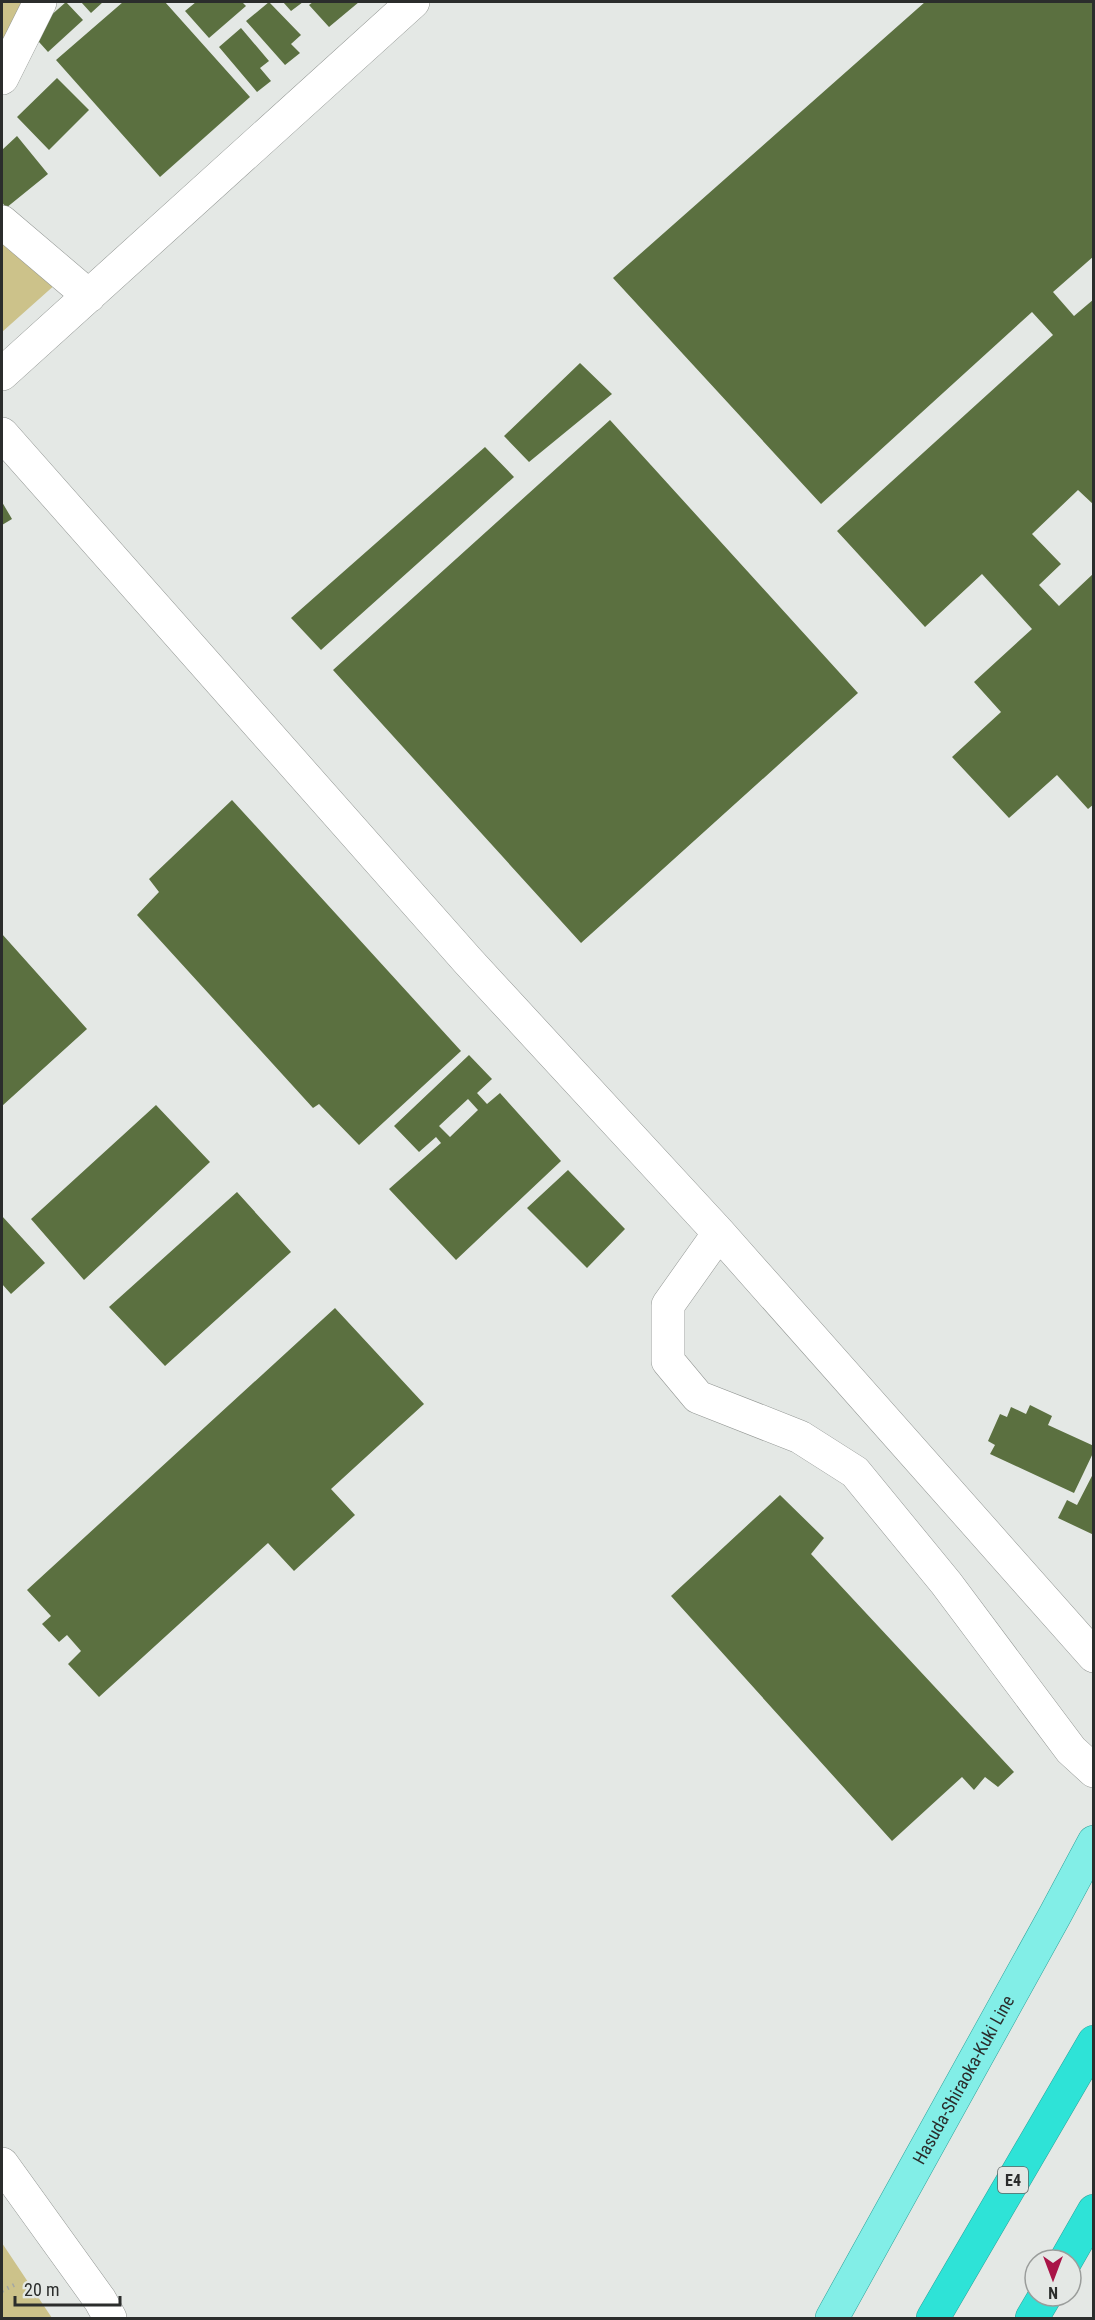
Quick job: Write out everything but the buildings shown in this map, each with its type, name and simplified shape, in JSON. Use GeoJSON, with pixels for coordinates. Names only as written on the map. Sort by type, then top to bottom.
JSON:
{"type":"FeatureCollection","features":[{"type":"Feature","properties":{"kind":"highway","name":"E4"},"geometry":{"type":"LineString","coordinates":[[933,2319],[1094,2042]]}},
{"type":"Feature","properties":{"kind":"highway"},"geometry":{"type":"LineString","coordinates":[[1073,2248],[1094,2211]]}},
{"type":"Feature","properties":{"kind":"main road","name":"Hasuda-Shiraoka-Kuki Line"},"geometry":{"type":"LineString","coordinates":[[832,2319],[1094,1842]]}},
{"type":"Feature","properties":{"kind":"street"},"geometry":{"type":"LineString","coordinates":[[2,78],[40,2]]}},
{"type":"Feature","properties":{"kind":"street"},"geometry":{"type":"LineString","coordinates":[[2,374],[405,4]]}},
{"type":"Feature","properties":{"kind":"street"},"geometry":{"type":"LineString","coordinates":[[2,222],[89,296]]}},
{"type":"Feature","properties":{"kind":"street"},"geometry":{"type":"LineString","coordinates":[[2,434],[468,961],[719,1233],[1094,1656]]}},
{"type":"Feature","properties":{"kind":"street"},"geometry":{"type":"LineString","coordinates":[[719,1233],[668,1305],[668,1361],[698,1397],[800,1437],[855,1473],[946,1583],[1071,1750],[1094,1771]]}},
{"type":"Feature","properties":{"kind":"street"},"geometry":{"type":"LineString","coordinates":[[2,2164],[100,2300],[110,2319]]}},
{"type":"Feature","properties":{"kind":"path"},"geometry":{"type":"LineString","coordinates":[[2,2291],[16,2284]]}},
{"type":"Feature","properties":{"kind":"shaded area"},"geometry":{"type":"Polygon","coordinates":[[[2,2],[24,2],[2,62],[2,2]]]}},
{"type":"Feature","properties":{"kind":"shaded area"},"geometry":{"type":"Polygon","coordinates":[[[2,239],[57,283],[2,332],[2,239]]]}},
{"type":"Feature","properties":{"kind":"shaded area"},"geometry":{"type":"Polygon","coordinates":[[[2,2243],[52,2318],[2,2318],[2,2243]]]}}]}
